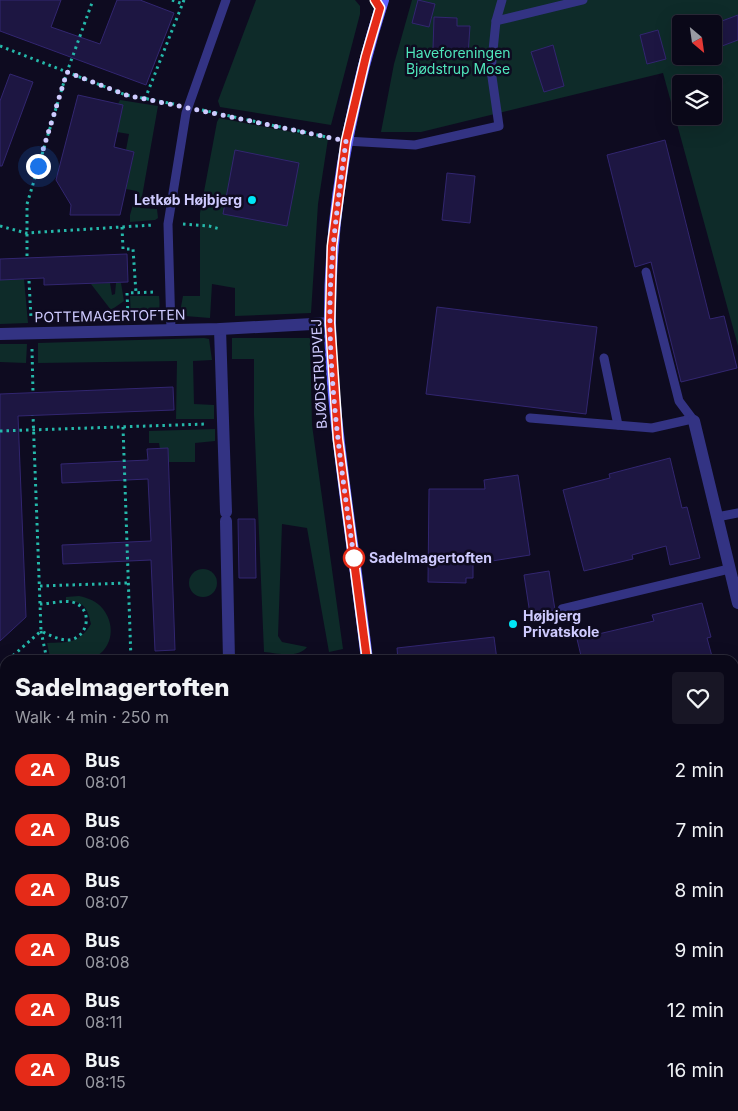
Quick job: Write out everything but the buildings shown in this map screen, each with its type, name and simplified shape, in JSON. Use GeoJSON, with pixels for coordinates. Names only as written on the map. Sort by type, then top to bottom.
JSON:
{"type":"FeatureCollection","features":[{"type":"Feature","properties":{"kind":"street","name":"BJØDSTRUPVEJ"},"geometry":{"type":"LineString","coordinates":[[366,655],[338,439],[330,323],[332,246],[346,141],[379,3]]}},
{"type":"Feature","properties":{"kind":"street","name":"POTTEMAGERTOFTEN"},"geometry":{"type":"LineString","coordinates":[[0,334],[220,329],[330,323]]}},
{"type":"Feature","properties":{"kind":"street"},"geometry":{"type":"LineString","coordinates":[[220,329],[224,424],[228,655]]}},
{"type":"Feature","properties":{"kind":"street"},"geometry":{"type":"LineString","coordinates":[[693,420],[738,603]]}},
{"type":"Feature","properties":{"kind":"lane"},"geometry":{"type":"LineString","coordinates":[[171,330],[168,224],[188,107],[226,0]]}},
{"type":"Feature","properties":{"kind":"lane"},"geometry":{"type":"LineString","coordinates":[[346,141],[415,145],[499,126],[491,70],[496,21],[502,0]]}},
{"type":"Feature","properties":{"kind":"lane"},"geometry":{"type":"LineString","coordinates":[[496,21],[583,0]]}},
{"type":"Feature","properties":{"kind":"lane"},"geometry":{"type":"LineString","coordinates":[[530,418],[652,428],[693,420],[680,400],[646,272]]}},
{"type":"Feature","properties":{"kind":"lane"},"geometry":{"type":"LineString","coordinates":[[604,358],[618,425]]}},
{"type":"Feature","properties":{"kind":"lane"},"geometry":{"type":"LineString","coordinates":[[717,517],[738,513]]}},
{"type":"Feature","properties":{"kind":"lane"},"geometry":{"type":"LineString","coordinates":[[562,609],[730,569]]}},
{"type":"Feature","properties":{"kind":"path"},"geometry":{"type":"LineString","coordinates":[[27,256],[27,204],[67,72],[93,0]]}},
{"type":"Feature","properties":{"kind":"path"},"geometry":{"type":"LineString","coordinates":[[145,99],[184,2],[172,0]]}},
{"type":"Feature","properties":{"kind":"path"},"geometry":{"type":"LineString","coordinates":[[0,46],[126,95],[346,141]]}},
{"type":"Feature","properties":{"kind":"path"},"geometry":{"type":"LineString","coordinates":[[0,226],[26,233],[159,224]]}},
{"type":"Feature","properties":{"kind":"path"},"geometry":{"type":"LineString","coordinates":[[177,224],[209,226],[220,229]]}},
{"type":"Feature","properties":{"kind":"path"},"geometry":{"type":"LineString","coordinates":[[122,227],[123,249],[133,249],[136,293]]}},
{"type":"Feature","properties":{"kind":"path"},"geometry":{"type":"LineString","coordinates":[[28,281],[31,324]]}},
{"type":"Feature","properties":{"kind":"path"},"geometry":{"type":"LineString","coordinates":[[127,293],[170,292]]}},
{"type":"Feature","properties":{"kind":"path"},"geometry":{"type":"LineString","coordinates":[[32,343],[33,393]]}},
{"type":"Feature","properties":{"kind":"path"},"geometry":{"type":"LineString","coordinates":[[33,415],[40,604],[46,655]]}},
{"type":"Feature","properties":{"kind":"path"},"geometry":{"type":"LineString","coordinates":[[0,431],[224,424]]}},
{"type":"Feature","properties":{"kind":"path"},"geometry":{"type":"LineString","coordinates":[[123,427],[131,655]]}},
{"type":"Feature","properties":{"kind":"path"},"geometry":{"type":"LineString","coordinates":[[40,586],[128,583]]}},
{"type":"Feature","properties":{"kind":"path"},"geometry":{"type":"LineString","coordinates":[[40,604],[72,602],[84,611],[87,618],[87,625],[82,633],[68,640],[42,631]]}},
{"type":"Feature","properties":{"kind":"path"},"geometry":{"type":"LineString","coordinates":[[14,655],[42,631]]}},
{"type":"Feature","properties":{"kind":"green space"},"geometry":{"type":"Polygon","coordinates":[[[256,0],[355,0],[360,6],[360,14],[331,125],[220,107],[218,101],[256,0]]]}},
{"type":"Feature","properties":{"kind":"green space","name":"Haveforeningen Bjødstrup Mose"},"geometry":{"type":"Polygon","coordinates":[[[412,0],[738,0],[738,346],[677,125],[722,125],[722,75],[672,75],[672,106],[663,73],[421,132],[381,132],[394,64],[412,0]]]}},
{"type":"Feature","properties":{"kind":"green space"},"geometry":{"type":"Polygon","coordinates":[[[120,100],[158,106],[140,208],[157,209],[158,218],[155,220],[130,222],[130,215],[137,191],[126,189],[134,152],[126,150],[129,134],[117,132],[123,105],[118,104],[120,100]]]}},
{"type":"Feature","properties":{"kind":"green space"},"geometry":{"type":"Polygon","coordinates":[[[219,118],[328,139],[318,204],[311,313],[235,316],[235,288],[212,284],[210,318],[185,316],[181,307],[183,296],[200,296],[200,213],[219,118]]]}},
{"type":"Feature","properties":{"kind":"green space"},"geometry":{"type":"Polygon","coordinates":[[[24,279],[28,323],[0,324],[0,280],[24,279]]]}},
{"type":"Feature","properties":{"kind":"green space"},"geometry":{"type":"Polygon","coordinates":[[[110,283],[112,295],[115,294],[116,283],[121,283],[124,301],[111,310],[91,284],[110,283]]]}},
{"type":"Feature","properties":{"kind":"green space"},"geometry":{"type":"Polygon","coordinates":[[[130,296],[159,296],[160,304],[157,315],[145,320],[131,320],[130,296]]]}},
{"type":"Feature","properties":{"kind":"green space"},"geometry":{"type":"Polygon","coordinates":[[[232,338],[310,338],[312,425],[343,649],[329,652],[307,528],[282,524],[278,636],[282,642],[307,647],[303,651],[293,654],[264,652],[254,415],[254,359],[232,359],[232,338]]]}},
{"type":"Feature","properties":{"kind":"green space"},"geometry":{"type":"Polygon","coordinates":[[[209,339],[212,360],[193,361],[194,404],[214,405],[214,419],[176,419],[177,361],[38,363],[38,343],[209,339]]]}},
{"type":"Feature","properties":{"kind":"green space"},"geometry":{"type":"Polygon","coordinates":[[[0,344],[27,344],[26,363],[0,362],[0,344]]]}},
{"type":"Feature","properties":{"kind":"green space"},"geometry":{"type":"Polygon","coordinates":[[[215,429],[215,441],[195,443],[195,462],[168,462],[160,449],[159,443],[149,443],[149,431],[215,429]]]}},
{"type":"Feature","properties":{"kind":"green space"},"geometry":{"type":"Polygon","coordinates":[[[203,569],[213,573],[217,583],[213,593],[203,597],[193,593],[189,583],[193,573],[203,569]]]}},
{"type":"Feature","properties":{"kind":"green space"},"geometry":{"type":"Polygon","coordinates":[[[79,596],[89,599],[98,604],[107,616],[110,623],[110,638],[103,651],[98,655],[50,655],[47,643],[67,642],[77,639],[87,631],[91,624],[84,606],[77,602],[66,600],[66,597],[79,596]]]}},
{"type":"Feature","properties":{"kind":"bus line","name":"2A"},"geometry":{"type":"LineString","coordinates":[[366,655],[338,439],[330,323],[332,246],[346,141],[366,56],[380,8],[375,0]]}},
{"type":"Feature","properties":{"kind":"place","name":"Letkøb Højbjerg"},"geometry":{"type":"Point","coordinates":[252,200]}},
{"type":"Feature","properties":{"kind":"place","name":"Sadelmagertoften"},"geometry":{"type":"Point","coordinates":[354,558]}},
{"type":"Feature","properties":{"kind":"place","name":"Højbjerg Privatskole"},"geometry":{"type":"Point","coordinates":[513,624]}},
{"type":"Feature","properties":{"kind":"route"},"geometry":{"type":"LineString","coordinates":[[38,166],[67,72],[126,95],[346,141],[332,246],[330,323],[338,439],[354,558]]}}]}
